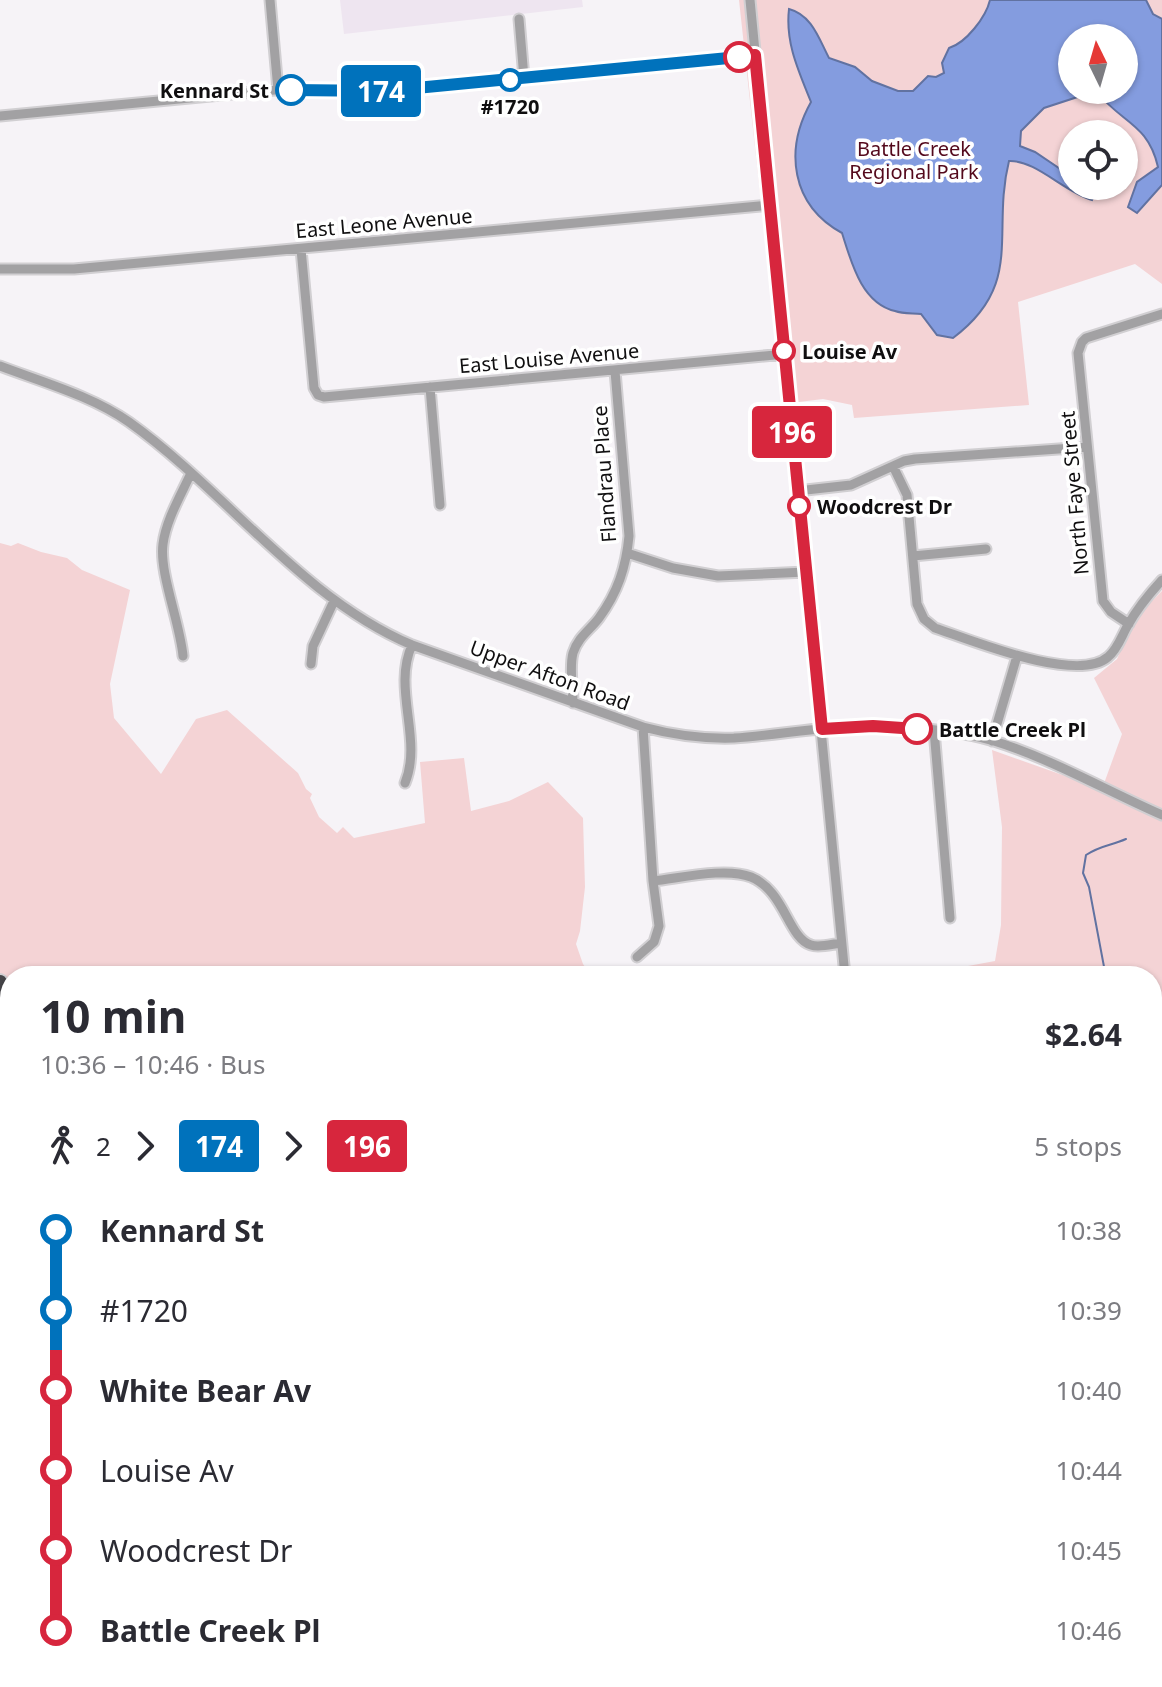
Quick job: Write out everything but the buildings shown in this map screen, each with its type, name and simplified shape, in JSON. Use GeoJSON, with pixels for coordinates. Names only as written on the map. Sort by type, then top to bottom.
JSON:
{"type":"FeatureCollection","features":[{"type":"Feature","properties":{"kind":"street"},"geometry":{"type":"LineString","coordinates":[[270,0],[278,90]]}},
{"type":"Feature","properties":{"kind":"street"},"geometry":{"type":"LineString","coordinates":[[750,0],[844,966]]}},
{"type":"Feature","properties":{"kind":"street"},"geometry":{"type":"LineString","coordinates":[[519,19],[524,78]]}},
{"type":"Feature","properties":{"kind":"street"},"geometry":{"type":"LineString","coordinates":[[0,116],[278,90],[385,91],[755,55]]}},
{"type":"Feature","properties":{"kind":"street","name":"East Leone Avenue"},"geometry":{"type":"LineString","coordinates":[[0,269],[74,269],[771,205]]}},
{"type":"Feature","properties":{"kind":"street","name":"East Louise Avenue"},"geometry":{"type":"LineString","coordinates":[[301,249],[314,388],[318,395],[324,397],[785,354]]}},
{"type":"Feature","properties":{"kind":"street","name":"North Faye Street"},"geometry":{"type":"LineString","coordinates":[[1129,624],[1111,612],[1103,601],[1079,347],[1086,338],[1162,314]]}},
{"type":"Feature","properties":{"kind":"street","name":"Upper Afton Road"},"geometry":{"type":"LineString","coordinates":[[0,366],[72,394],[127,421],[191,473],[334,601],[378,629],[412,645],[643,727],[711,738],[873,726],[934,730],[992,741],[1047,761],[1162,815]]}},
{"type":"Feature","properties":{"kind":"street","name":"Flandrau Place"},"geometry":{"type":"LineString","coordinates":[[573,703],[571,668],[575,648],[608,604],[625,570],[629,536],[615,371]]}},
{"type":"Feature","properties":{"kind":"street"},"geometry":{"type":"LineString","coordinates":[[430,387],[440,505]]}},
{"type":"Feature","properties":{"kind":"street"},"geometry":{"type":"LineString","coordinates":[[797,491],[851,485],[915,459],[1087,447]]}},
{"type":"Feature","properties":{"kind":"street"},"geometry":{"type":"LineString","coordinates":[[893,466],[907,495],[917,604],[924,619],[935,628],[1057,666],[1099,661],[1111,655],[1129,624],[1162,580]]}},
{"type":"Feature","properties":{"kind":"street"},"geometry":{"type":"LineString","coordinates":[[183,656],[162,545],[191,473]]}},
{"type":"Feature","properties":{"kind":"street"},"geometry":{"type":"LineString","coordinates":[[913,556],[986,549]]}},
{"type":"Feature","properties":{"kind":"street"},"geometry":{"type":"LineString","coordinates":[[627,553],[673,568],[718,576],[806,572]]}},
{"type":"Feature","properties":{"kind":"street"},"geometry":{"type":"LineString","coordinates":[[311,664],[313,646],[334,601]]}},
{"type":"Feature","properties":{"kind":"street"},"geometry":{"type":"LineString","coordinates":[[405,783],[410,757],[404,675],[412,645]]}},
{"type":"Feature","properties":{"kind":"street"},"geometry":{"type":"LineString","coordinates":[[992,741],[1017,656]]}},
{"type":"Feature","properties":{"kind":"street"},"geometry":{"type":"LineString","coordinates":[[637,957],[649,949],[658,934],[659,922],[653,881],[643,727]]}},
{"type":"Feature","properties":{"kind":"street"},"geometry":{"type":"LineString","coordinates":[[934,730],[950,918]]}},
{"type":"Feature","properties":{"kind":"street"},"geometry":{"type":"LineString","coordinates":[[653,881],[727,873],[747,875],[765,884],[777,896],[799,936],[807,944],[841,943]]}},
{"type":"Feature","properties":{"kind":"shaded area"},"geometry":{"type":"Polygon","coordinates":[[[340,0],[582,0],[583,7],[344,34],[340,0]]]}},
{"type":"Feature","properties":{"kind":"green space","name":"Battle Creek Regional Park"},"geometry":{"type":"Polygon","coordinates":[[[739,0],[1162,0],[1162,284],[1135,264],[1018,302],[1029,405],[854,418],[852,405],[823,399],[791,403],[787,368],[779,368],[739,0]]]}},
{"type":"Feature","properties":{"kind":"green space"},"geometry":{"type":"Polygon","coordinates":[[[0,543],[11,546],[18,543],[67,558],[82,570],[130,590],[110,684],[114,718],[161,774],[196,719],[227,710],[298,773],[312,794],[310,798],[319,817],[337,833],[343,827],[354,838],[425,823],[420,762],[464,758],[471,811],[509,801],[548,782],[583,818],[585,887],[576,944],[584,966],[0,966],[0,543]]]}},
{"type":"Feature","properties":{"kind":"green space"},"geometry":{"type":"Polygon","coordinates":[[[1162,591],[1162,966],[968,966],[995,961],[1001,925],[1002,827],[992,750],[1102,789],[1122,734],[1094,678],[1117,659],[1145,608],[1162,591]]]}},
{"type":"Feature","properties":{"kind":"water"},"geometry":{"type":"Polygon","coordinates":[[[990,0],[1146,0],[1153,14],[1162,19],[1162,185],[1137,213],[1128,207],[1131,200],[1138,200],[1138,181],[1158,167],[1148,141],[1138,130],[1138,120],[1127,120],[1107,104],[1138,104],[1138,24],[1058,24],[1058,103],[1044,108],[1021,131],[1020,146],[1058,168],[1058,182],[1029,166],[1009,161],[1004,187],[998,277],[990,298],[975,318],[953,338],[937,335],[921,314],[895,311],[874,299],[859,280],[842,233],[825,221],[803,192],[795,157],[802,120],[811,102],[791,45],[789,9],[809,22],[829,58],[855,67],[872,81],[898,91],[913,91],[928,76],[936,77],[944,73],[942,63],[949,48],[968,35],[980,21],[990,0]]]}},
{"type":"Feature","properties":{"kind":"waterway"},"geometry":{"type":"LineString","coordinates":[[1104,966],[1089,887],[1083,873],[1086,855],[1126,839]]}},
{"type":"Feature","properties":{"kind":"bus line","name":"196"},"geometry":{"type":"LineString","coordinates":[[739,57],[755,55],[822,729],[849,726],[917,729]]}},
{"type":"Feature","properties":{"kind":"bus line","name":"174"},"geometry":{"type":"LineString","coordinates":[[291,90],[385,91],[739,57]]}},
{"type":"Feature","properties":{"kind":"place","name":"#1720"},"geometry":{"type":"Point","coordinates":[510,80]}},
{"type":"Feature","properties":{"kind":"place","name":"Kennard St"},"geometry":{"type":"Point","coordinates":[291,90]}},
{"type":"Feature","properties":{"kind":"place","name":"Louise Av"},"geometry":{"type":"Point","coordinates":[784,351]}},
{"type":"Feature","properties":{"kind":"place","name":"Woodcrest Dr"},"geometry":{"type":"Point","coordinates":[799,506]}},
{"type":"Feature","properties":{"kind":"place","name":"Battle Creek Pl"},"geometry":{"type":"Point","coordinates":[917,729]}}]}
